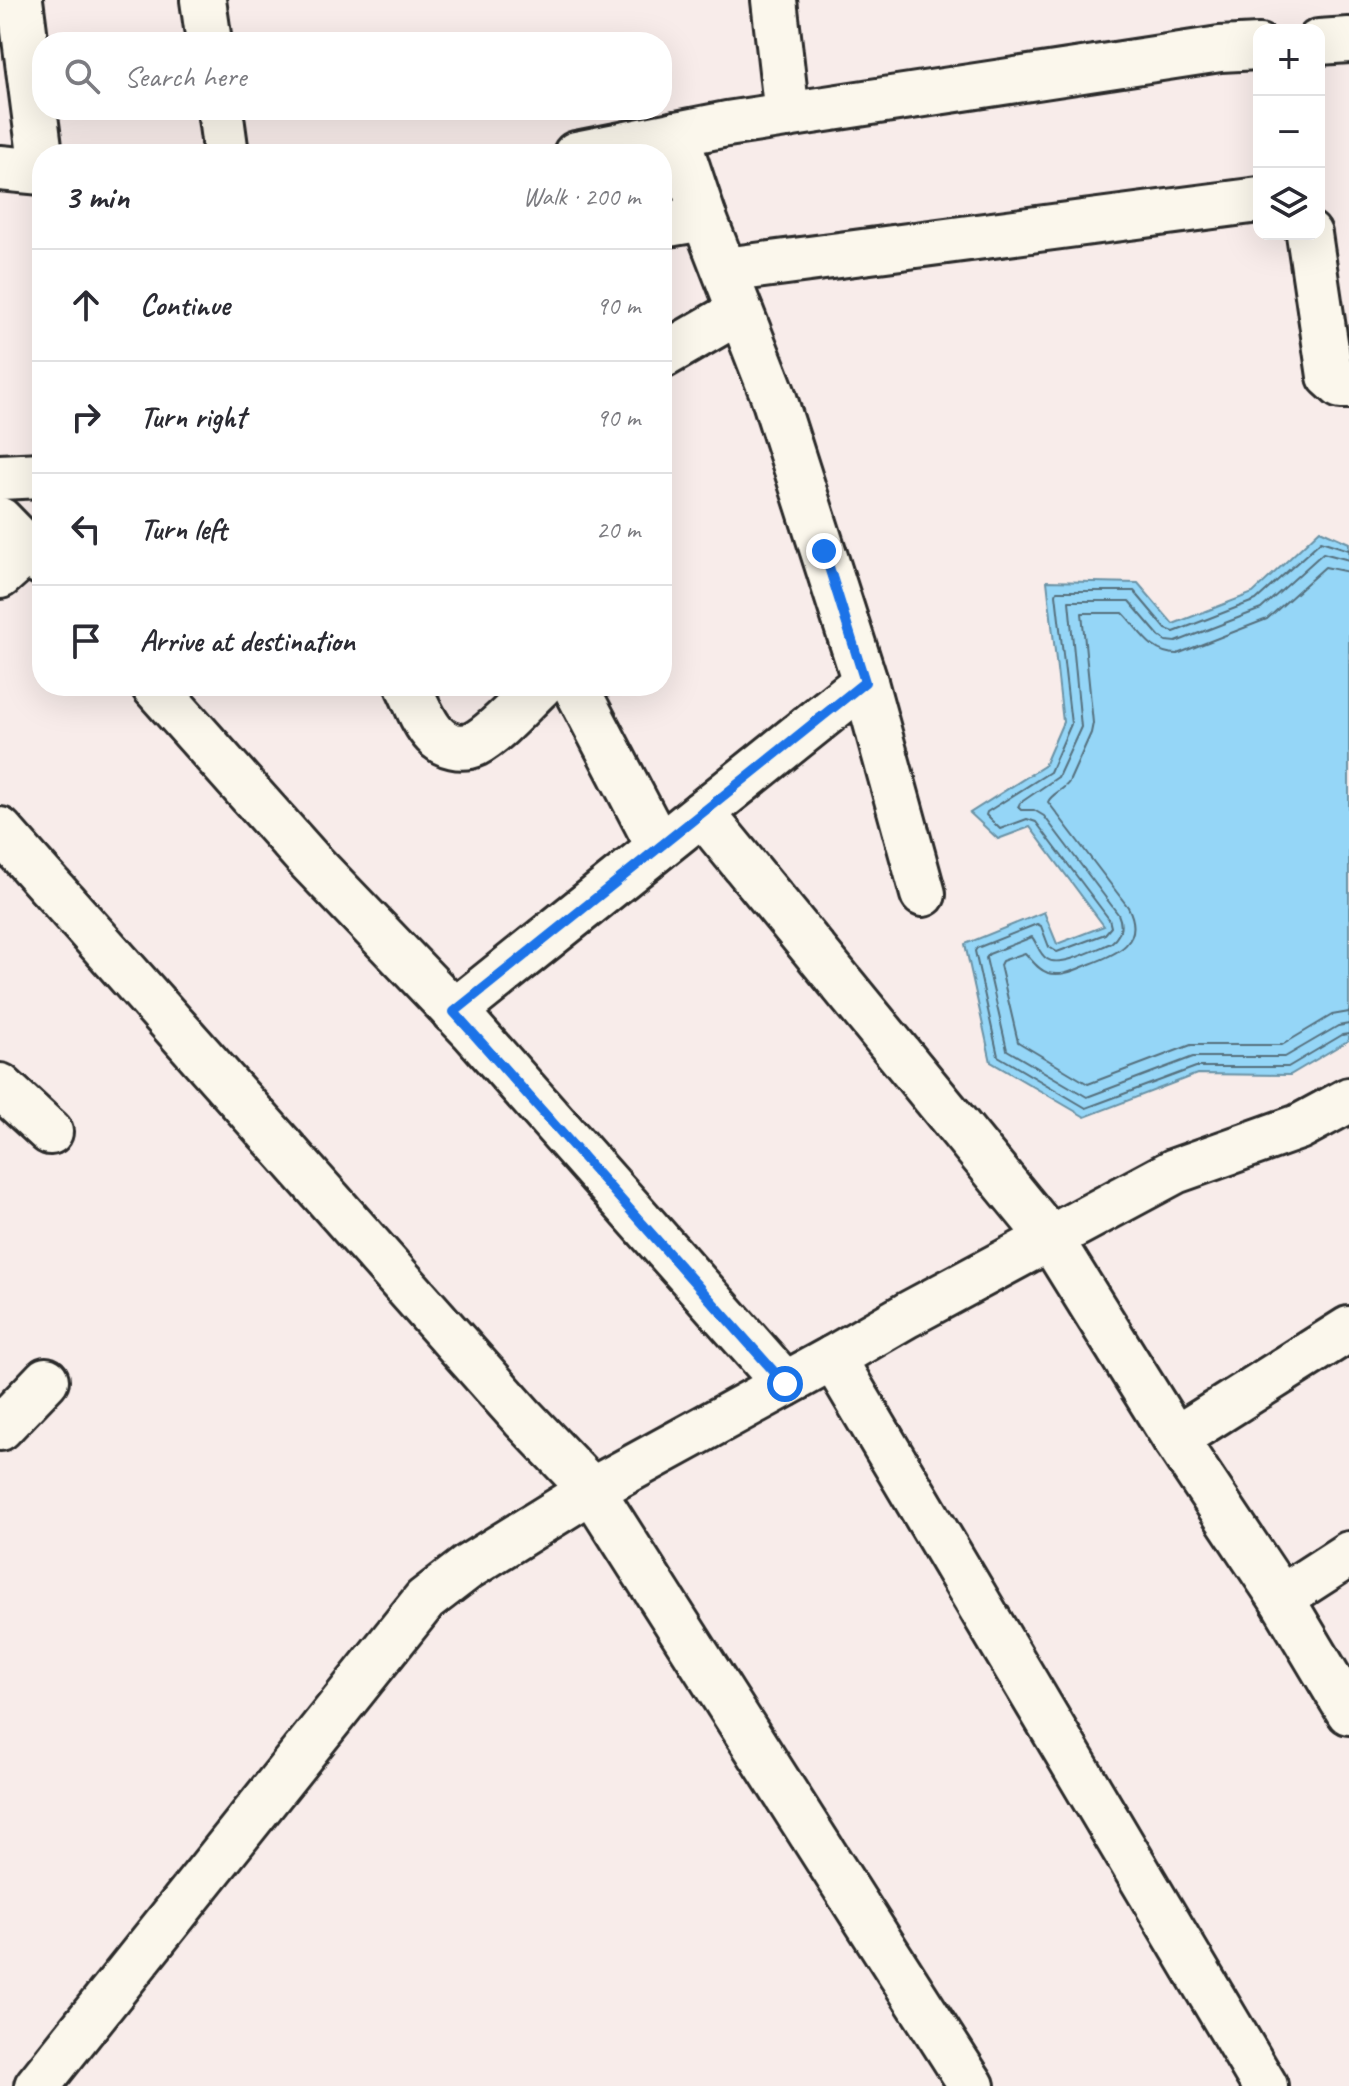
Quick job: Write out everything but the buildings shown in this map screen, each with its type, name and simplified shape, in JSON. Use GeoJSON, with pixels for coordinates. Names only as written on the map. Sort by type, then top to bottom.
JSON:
{"type":"FeatureCollection","features":[{"type":"Feature","properties":{"kind":"street"},"geometry":{"type":"LineString","coordinates":[[20,0],[32,93]]}},
{"type":"Feature","properties":{"kind":"street"},"geometry":{"type":"LineString","coordinates":[[203,0],[208,32]]}},
{"type":"Feature","properties":{"kind":"street"},"geometry":{"type":"LineString","coordinates":[[774,0],[787,115]]}},
{"type":"Feature","properties":{"kind":"street"},"geometry":{"type":"LineString","coordinates":[[1325,42],[1349,40]]}},
{"type":"Feature","properties":{"kind":"street"},"geometry":{"type":"LineString","coordinates":[[626,144],[727,124],[1220,49],[1253,47]]}},
{"type":"Feature","properties":{"kind":"street"},"geometry":{"type":"LineString","coordinates":[[35,120],[39,144]]}},
{"type":"Feature","properties":{"kind":"street"},"geometry":{"type":"LineString","coordinates":[[221,120],[225,144]]}},
{"type":"Feature","properties":{"kind":"street"},"geometry":{"type":"LineString","coordinates":[[676,134],[704,218],[773,395],[865,682],[923,894]]}},
{"type":"Feature","properties":{"kind":"street"},"geometry":{"type":"LineString","coordinates":[[0,168],[32,170]]}},
{"type":"Feature","properties":{"kind":"street"},"geometry":{"type":"LineString","coordinates":[[725,270],[1253,201]]}},
{"type":"Feature","properties":{"kind":"street"},"geometry":{"type":"LineString","coordinates":[[672,223],[704,218]]}},
{"type":"Feature","properties":{"kind":"street"},"geometry":{"type":"LineString","coordinates":[[1310,240],[1326,362],[1330,376],[1341,386],[1349,386]]}},
{"type":"Feature","properties":{"kind":"street"},"geometry":{"type":"LineString","coordinates":[[672,350],[740,311]]}},
{"type":"Feature","properties":{"kind":"street"},"geometry":{"type":"LineString","coordinates":[[0,477],[32,475]]}},
{"type":"Feature","properties":{"kind":"street"},"geometry":{"type":"LineString","coordinates":[[454,1012],[865,682]]}},
{"type":"Feature","properties":{"kind":"street"},"geometry":{"type":"LineString","coordinates":[[163,696],[309,860],[454,1012],[785,1384]]}},
{"type":"Feature","properties":{"kind":"street"},"geometry":{"type":"LineString","coordinates":[[413,696],[433,733],[454,747],[472,746],[529,696]]}},
{"type":"Feature","properties":{"kind":"street"},"geometry":{"type":"LineString","coordinates":[[580,696],[659,847]]}},
{"type":"Feature","properties":{"kind":"street"},"geometry":{"type":"LineString","coordinates":[[702,813],[1050,1238],[1175,1439],[1281,1598],[1349,1712]]}},
{"type":"Feature","properties":{"kind":"street"},"geometry":{"type":"LineString","coordinates":[[0,830],[512,1407],[592,1490],[972,2086]]}},
{"type":"Feature","properties":{"kind":"street"},"geometry":{"type":"LineString","coordinates":[[0,1086],[50,1132]]}},
{"type":"Feature","properties":{"kind":"street"},"geometry":{"type":"LineString","coordinates":[[37,2086],[425,1600],[468,1567],[592,1490],[1175,1171],[1299,1127],[1349,1100]]}},
{"type":"Feature","properties":{"kind":"street"},"geometry":{"type":"LineString","coordinates":[[1175,1439],[1349,1329]]}},
{"type":"Feature","properties":{"kind":"street"},"geometry":{"type":"LineString","coordinates":[[833,1358],[1265,2086]]}},
{"type":"Feature","properties":{"kind":"street"},"geometry":{"type":"LineString","coordinates":[[0,1428],[46,1380]]}},
{"type":"Feature","properties":{"kind":"street"},"geometry":{"type":"LineString","coordinates":[[1281,1598],[1349,1554]]}},
{"type":"Feature","properties":{"kind":"water"},"geometry":{"type":"Polygon","coordinates":[[[1320,530],[1349,543],[1349,1040],[1290,1075],[1197,1074],[1085,1117],[991,1062],[965,944],[1044,912],[1057,944],[1104,926],[1030,827],[998,839],[970,813],[1044,766],[1063,722],[1047,581],[1138,583],[1173,624],[1253,593],[1320,530]]]}},
{"type":"Feature","properties":{"kind":"route"},"geometry":{"type":"LineString","coordinates":[[785,1384],[454,1012],[865,682],[824,551]]}}]}
